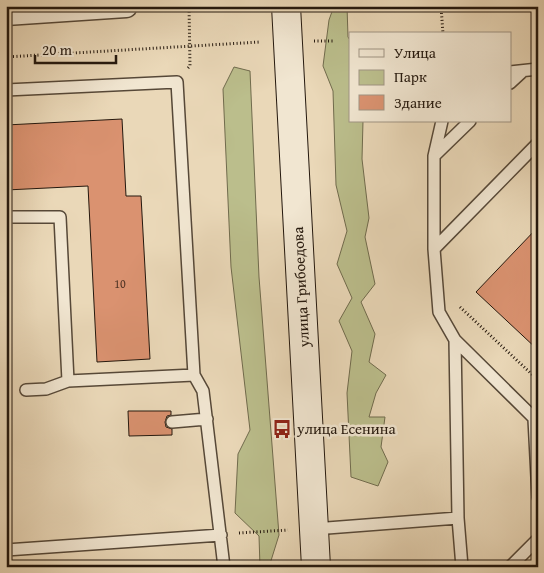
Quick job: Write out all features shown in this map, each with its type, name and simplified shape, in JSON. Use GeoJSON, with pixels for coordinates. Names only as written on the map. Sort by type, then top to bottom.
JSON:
{"type":"FeatureCollection","features":[{"type":"Feature","properties":{"kind":"main road","name":"улица Грибоедова"},"geometry":{"type":"LineString","coordinates":[[286,6],[316,567]]}},
{"type":"Feature","properties":{"kind":"street"},"geometry":{"type":"LineString","coordinates":[[6,14],[126,6]]}},
{"type":"Feature","properties":{"kind":"lane"},"geometry":{"type":"LineString","coordinates":[[512,72],[538,70]]}},
{"type":"Feature","properties":{"kind":"lane"},"geometry":{"type":"LineString","coordinates":[[512,81],[523,71]]}},
{"type":"Feature","properties":{"kind":"lane"},"geometry":{"type":"LineString","coordinates":[[6,90],[178,82],[194,375],[203,391],[224,567]]}},
{"type":"Feature","properties":{"kind":"lane"},"geometry":{"type":"LineString","coordinates":[[442,122],[434,156],[434,248],[439,312],[455,340],[536,420],[538,497]]}},
{"type":"Feature","properties":{"kind":"lane"},"geometry":{"type":"LineString","coordinates":[[434,156],[469,122]]}},
{"type":"Feature","properties":{"kind":"lane"},"geometry":{"type":"LineString","coordinates":[[434,248],[538,143]]}},
{"type":"Feature","properties":{"kind":"lane"},"geometry":{"type":"LineString","coordinates":[[6,217],[60,217],[68,381]]}},
{"type":"Feature","properties":{"kind":"lane"},"geometry":{"type":"LineString","coordinates":[[455,340],[458,518],[462,567]]}},
{"type":"Feature","properties":{"kind":"lane"},"geometry":{"type":"LineString","coordinates":[[26,390],[46,389],[68,381],[194,375]]}},
{"type":"Feature","properties":{"kind":"lane"},"geometry":{"type":"LineString","coordinates":[[172,422],[206,419]]}},
{"type":"Feature","properties":{"kind":"lane"},"geometry":{"type":"LineString","coordinates":[[314,528],[458,518]]}},
{"type":"Feature","properties":{"kind":"lane"},"geometry":{"type":"LineString","coordinates":[[6,550],[221,535]]}},
{"type":"Feature","properties":{"kind":"lane"},"geometry":{"type":"LineString","coordinates":[[510,567],[538,539]]}},
{"type":"Feature","properties":{"kind":"path"},"geometry":{"type":"LineString","coordinates":[[189,6],[190,66]]}},
{"type":"Feature","properties":{"kind":"path"},"geometry":{"type":"LineString","coordinates":[[441,6],[443,32]]}},
{"type":"Feature","properties":{"kind":"path"},"geometry":{"type":"LineString","coordinates":[[6,57],[288,41],[334,41]]}},
{"type":"Feature","properties":{"kind":"path"},"geometry":{"type":"LineString","coordinates":[[457,304],[538,380]]}},
{"type":"Feature","properties":{"kind":"path"},"geometry":{"type":"LineString","coordinates":[[236,533],[314,528]]}},
{"type":"Feature","properties":{"kind":"green space"},"geometry":{"type":"Polygon","coordinates":[[[334,6],[347,6],[349,122],[363,122],[362,159],[369,218],[365,237],[375,284],[361,302],[375,334],[369,362],[386,375],[376,393],[369,417],[385,417],[381,447],[388,462],[378,486],[351,477],[347,393],[352,351],[339,321],[352,298],[337,264],[347,231],[336,185],[333,91],[323,66],[329,20],[334,6]]]}},
{"type":"Feature","properties":{"kind":"green space"},"geometry":{"type":"Polygon","coordinates":[[[234,67],[250,71],[259,277],[279,535],[269,567],[260,567],[259,536],[235,513],[238,454],[250,430],[231,267],[223,89],[234,67]]]}},
{"type":"Feature","properties":{"kind":"building"},"geometry":{"type":"Polygon","coordinates":[[[122,119],[126,196],[141,196],[150,359],[97,362],[88,186],[6,190],[6,125],[122,119]]]}},
{"type":"Feature","properties":{"kind":"building"},"geometry":{"type":"Polygon","coordinates":[[[538,227],[538,350],[476,292],[538,227]]]}},
{"type":"Feature","properties":{"kind":"building"},"geometry":{"type":"Polygon","coordinates":[[[128,411],[171,411],[171,415],[167,416],[165,422],[166,427],[172,429],[172,435],[129,436],[128,411]]]}},
{"type":"Feature","properties":{"kind":"place","name":"улица Есенина"},"geometry":{"type":"Point","coordinates":[282,429]}}]}
